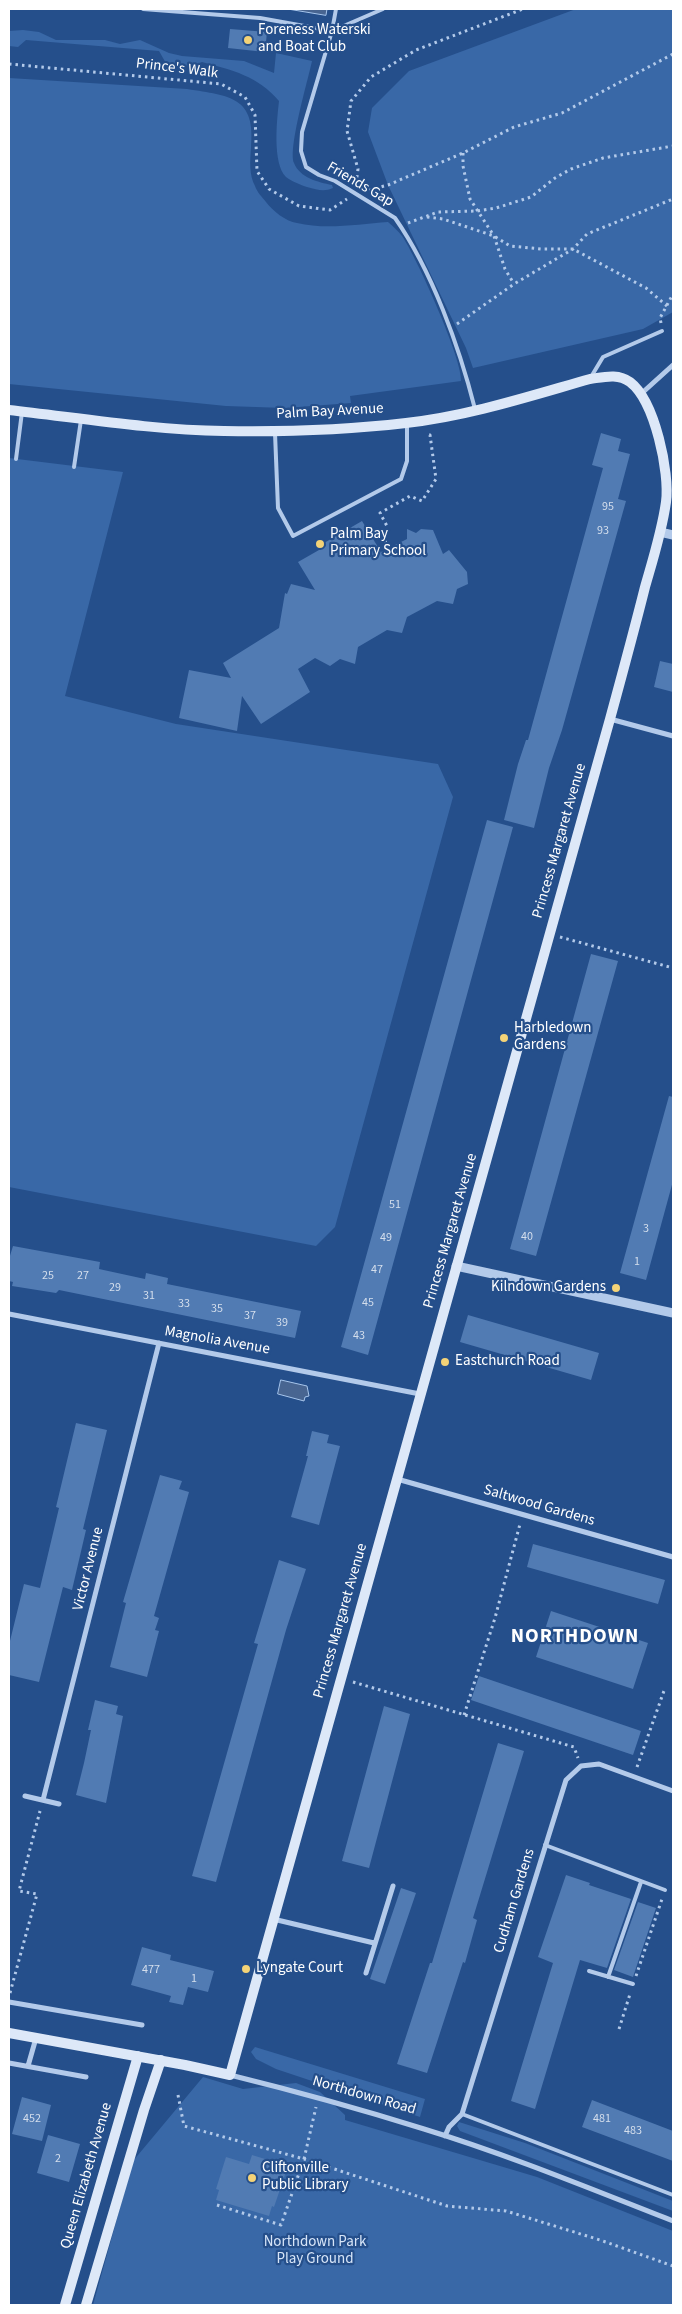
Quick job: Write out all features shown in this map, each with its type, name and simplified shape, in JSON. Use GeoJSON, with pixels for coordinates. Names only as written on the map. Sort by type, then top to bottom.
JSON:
{"type":"FeatureCollection","features":[{"type":"Feature","properties":{"kind":"main road","name":"Palm Bay Avenue"},"geometry":{"type":"LineString","coordinates":[[9,410],[148,426],[224,431],[275,430],[406,423],[476,411],[590,379],[614,376],[629,381],[642,393]]}},
{"type":"Feature","properties":{"kind":"main road","name":"Princess Margaret Avenue"},"geometry":{"type":"LineString","coordinates":[[230,2075],[610,719],[660,532],[666,500],[665,466],[655,426],[642,393]]}},
{"type":"Feature","properties":{"kind":"main road","name":"Northdown Road"},"geometry":{"type":"LineString","coordinates":[[9,2033],[161,2060],[230,2075]]}},
{"type":"Feature","properties":{"kind":"main road","name":"Queen Elizabeth Avenue"},"geometry":{"type":"LineString","coordinates":[[65,2305],[138,2056]]}},
{"type":"Feature","properties":{"kind":"main road"},"geometry":{"type":"LineString","coordinates":[[86,2305],[144,2110],[161,2060]]}},
{"type":"Feature","properties":{"kind":"street"},"geometry":{"type":"LineString","coordinates":[[642,393],[673,365]]}},
{"type":"Feature","properties":{"kind":"street"},"geometry":{"type":"LineString","coordinates":[[660,532],[673,535]]}},
{"type":"Feature","properties":{"kind":"street"},"geometry":{"type":"LineString","coordinates":[[610,719],[673,736]]}},
{"type":"Feature","properties":{"kind":"street"},"geometry":{"type":"LineString","coordinates":[[456,1266],[673,1313]]}},
{"type":"Feature","properties":{"kind":"street","name":"Magnolia Avenue"},"geometry":{"type":"LineString","coordinates":[[9,1314],[420,1394]]}},
{"type":"Feature","properties":{"kind":"street","name":"Victor Avenue"},"geometry":{"type":"LineString","coordinates":[[43,1800],[159,1344]]}},
{"type":"Feature","properties":{"kind":"street","name":"Saltwood Gardens"},"geometry":{"type":"LineString","coordinates":[[397,1479],[673,1557]]}},
{"type":"Feature","properties":{"kind":"street"},"geometry":{"type":"LineString","coordinates":[[580,1766],[599,1764],[673,1791]]}},
{"type":"Feature","properties":{"kind":"street","name":"Cudham Gardens"},"geometry":{"type":"LineString","coordinates":[[445,2136],[449,2127],[462,2114],[566,1780],[580,1766]]}},
{"type":"Feature","properties":{"kind":"street"},"geometry":{"type":"LineString","coordinates":[[25,1796],[59,1804]]}},
{"type":"Feature","properties":{"kind":"street"},"geometry":{"type":"LineString","coordinates":[[366,1973],[393,1886]]}},
{"type":"Feature","properties":{"kind":"street"},"geometry":{"type":"LineString","coordinates":[[273,1919],[374,1943]]}},
{"type":"Feature","properties":{"kind":"street"},"geometry":{"type":"LineString","coordinates":[[9,2000],[142,2025]]}},
{"type":"Feature","properties":{"kind":"street"},"geometry":{"type":"LineString","coordinates":[[28,2066],[36,2037]]}},
{"type":"Feature","properties":{"kind":"street"},"geometry":{"type":"LineString","coordinates":[[9,2063],[86,2077]]}},
{"type":"Feature","properties":{"kind":"street","name":"Northdown Road"},"geometry":{"type":"LineString","coordinates":[[230,2075],[319,2097],[445,2136],[547,2172],[673,2221]]}},
{"type":"Feature","properties":{"kind":"lane"},"geometry":{"type":"LineString","coordinates":[[143,9],[260,18],[332,31],[383,9]]}},
{"type":"Feature","properties":{"kind":"lane","name":"Friends Gap"},"geometry":{"type":"LineString","coordinates":[[336,9],[332,31],[302,132],[301,151],[306,167],[319,175],[335,181],[395,218],[401,226],[428,275],[450,330],[476,411]]}},
{"type":"Feature","properties":{"kind":"lane"},"geometry":{"type":"LineString","coordinates":[[590,379],[603,356],[662,331]]}},
{"type":"Feature","properties":{"kind":"lane"},"geometry":{"type":"LineString","coordinates":[[16,460],[22,412]]}},
{"type":"Feature","properties":{"kind":"lane"},"geometry":{"type":"LineString","coordinates":[[74,467],[81,418]]}},
{"type":"Feature","properties":{"kind":"lane"},"geometry":{"type":"LineString","coordinates":[[275,430],[275,479],[278,508],[293,536],[401,479],[407,461],[406,423]]}},
{"type":"Feature","properties":{"kind":"lane"},"geometry":{"type":"LineString","coordinates":[[545,1845],[665,1890]]}},
{"type":"Feature","properties":{"kind":"lane"},"geometry":{"type":"LineString","coordinates":[[608,1977],[641,1882]]}},
{"type":"Feature","properties":{"kind":"lane"},"geometry":{"type":"LineString","coordinates":[[589,1971],[633,1984]]}},
{"type":"Feature","properties":{"kind":"lane"},"geometry":{"type":"LineString","coordinates":[[462,2114],[673,2195]]}},
{"type":"Feature","properties":{"kind":"path"},"geometry":{"type":"LineString","coordinates":[[355,194],[358,169],[347,131],[351,101],[372,77],[416,50],[523,9]]}},
{"type":"Feature","properties":{"kind":"path","name":"Prince's Walk"},"geometry":{"type":"LineString","coordinates":[[9,64],[221,84],[244,97],[254,115],[257,171],[270,189],[299,206],[330,210],[355,194],[388,185],[463,153],[514,127],[562,113],[673,54]]}},
{"type":"Feature","properties":{"kind":"path"},"geometry":{"type":"LineString","coordinates":[[401,226],[438,212],[477,211],[531,197],[555,178],[571,169],[595,161],[673,146]]}},
{"type":"Feature","properties":{"kind":"path"},"geometry":{"type":"LineString","coordinates":[[463,153],[463,166],[470,199],[494,236],[505,269],[514,284]]}},
{"type":"Feature","properties":{"kind":"path"},"geometry":{"type":"LineString","coordinates":[[450,330],[514,284],[573,249],[587,234],[673,199]]}},
{"type":"Feature","properties":{"kind":"path"},"geometry":{"type":"LineString","coordinates":[[426,217],[443,218],[494,236],[510,246],[541,250],[573,249],[646,288],[667,306]]}},
{"type":"Feature","properties":{"kind":"path"},"geometry":{"type":"LineString","coordinates":[[662,331],[660,318],[673,294]]}},
{"type":"Feature","properties":{"kind":"path"},"geometry":{"type":"LineString","coordinates":[[388,549],[384,539],[388,528],[380,513],[410,496],[422,500],[436,479],[430,435],[407,439]]}},
{"type":"Feature","properties":{"kind":"path"},"geometry":{"type":"LineString","coordinates":[[550,934],[673,968]]}},
{"type":"Feature","properties":{"kind":"path"},"geometry":{"type":"LineString","coordinates":[[464,1715],[495,1618],[523,1514]]}},
{"type":"Feature","properties":{"kind":"path"},"geometry":{"type":"LineString","coordinates":[[341,1678],[574,1747],[580,1766]]}},
{"type":"Feature","properties":{"kind":"path"},"geometry":{"type":"LineString","coordinates":[[633,1777],[665,1688]]}},
{"type":"Feature","properties":{"kind":"path"},"geometry":{"type":"LineString","coordinates":[[9,2000],[37,1894],[19,1891],[43,1800]]}},
{"type":"Feature","properties":{"kind":"path"},"geometry":{"type":"LineString","coordinates":[[618,2029],[665,1890]]}},
{"type":"Feature","properties":{"kind":"path"},"geometry":{"type":"LineString","coordinates":[[178,2096],[184,2126],[304,2159],[447,2206],[506,2211],[600,2240],[673,2266]]}},
{"type":"Feature","properties":{"kind":"path"},"geometry":{"type":"LineString","coordinates":[[217,2205],[281,2225],[304,2159],[319,2097]]}},
{"type":"Feature","properties":{"kind":"green space"},"geometry":{"type":"Polygon","coordinates":[[[576,9],[673,9],[673,312],[643,329],[473,368],[466,348],[388,185],[368,132],[372,108],[409,71],[576,9]]]}},
{"type":"Feature","properties":{"kind":"green space"},"geometry":{"type":"Polygon","coordinates":[[[9,31],[39,32],[56,40],[105,40],[120,44],[140,40],[169,53],[182,56],[244,61],[274,73],[276,53],[312,61],[296,129],[294,163],[305,176],[315,181],[332,185],[333,188],[324,190],[314,189],[286,177],[279,162],[277,152],[279,101],[262,85],[244,75],[202,62],[192,66],[167,65],[159,51],[26,40],[18,47],[9,46],[9,31]]]}},
{"type":"Feature","properties":{"kind":"green space"},"geometry":{"type":"Polygon","coordinates":[[[9,78],[187,89],[228,97],[237,102],[245,109],[249,118],[251,131],[250,168],[253,182],[260,194],[276,212],[293,222],[319,226],[388,222],[402,236],[427,285],[447,331],[455,352],[461,381],[350,396],[351,403],[285,408],[226,406],[9,384],[9,78]]]}},
{"type":"Feature","properties":{"kind":"green space"},"geometry":{"type":"Polygon","coordinates":[[[9,458],[123,472],[65,696],[176,724],[438,764],[453,797],[335,1227],[316,1246],[9,1187],[9,458]]]}},
{"type":"Feature","properties":{"kind":"green space"},"geometry":{"type":"Polygon","coordinates":[[[255,2047],[425,2099],[420,2117],[276,2069],[256,2059],[251,2052],[255,2047]]]}},
{"type":"Feature","properties":{"kind":"green space","name":"Northdown Park Play Ground"},"geometry":{"type":"Polygon","coordinates":[[[203,2077],[243,2089],[296,2083],[320,2092],[345,2115],[345,2120],[537,2177],[673,2231],[673,2305],[93,2305],[133,2161],[203,2077]]]}},
{"type":"Feature","properties":{"kind":"green space"},"geometry":{"type":"Polygon","coordinates":[[[459,2122],[525,2143],[673,2201],[673,2211],[460,2131],[457,2126],[459,2122]]]}},
{"type":"Feature","properties":{"kind":"shaded area"},"geometry":{"type":"Polygon","coordinates":[[[288,9],[327,9],[326,15],[288,9]]]}},
{"type":"Feature","properties":{"kind":"shaded area"},"geometry":{"type":"Polygon","coordinates":[[[281,1380],[307,1386],[309,1396],[305,1397],[304,1401],[278,1394],[281,1380]]]}},
{"type":"Feature","properties":{"kind":"building","name":"Foreness Waterski and Boat Club"},"geometry":{"type":"Polygon","coordinates":[[[230,29],[267,32],[265,52],[228,48],[230,29]]]}},
{"type":"Feature","properties":{"kind":"building"},"geometry":{"type":"Polygon","coordinates":[[[601,433],[621,439],[618,451],[630,454],[618,499],[626,501],[562,730],[549,768],[534,828],[504,820],[518,764],[526,740],[528,740],[603,468],[592,465],[601,433]]]}},
{"type":"Feature","properties":{"kind":"building"},"geometry":{"type":"Polygon","coordinates":[[[362,521],[381,552],[407,539],[407,529],[416,533],[421,529],[433,530],[443,554],[449,550],[467,572],[468,584],[457,589],[453,604],[437,601],[407,617],[402,633],[387,630],[358,647],[355,664],[340,659],[330,666],[315,658],[298,669],[310,692],[261,724],[242,696],[237,731],[179,718],[189,670],[231,678],[223,663],[279,628],[285,593],[287,594],[291,584],[315,590],[298,562],[326,546],[324,543],[362,521]]]}},
{"type":"Feature","properties":{"kind":"building"},"geometry":{"type":"Polygon","coordinates":[[[660,661],[673,664],[673,692],[654,687],[660,661]]]}},
{"type":"Feature","properties":{"kind":"building"},"geometry":{"type":"Polygon","coordinates":[[[487,820],[513,827],[368,1355],[341,1347],[487,820]]]}},
{"type":"Feature","properties":{"kind":"building"},"geometry":{"type":"Polygon","coordinates":[[[591,954],[618,961],[536,1256],[510,1249],[591,954]]]}},
{"type":"Feature","properties":{"kind":"building"},"geometry":{"type":"Polygon","coordinates":[[[669,1096],[673,1097],[673,1181],[646,1280],[620,1273],[669,1096]]]}},
{"type":"Feature","properties":{"kind":"building"},"geometry":{"type":"Polygon","coordinates":[[[13,1246],[100,1262],[99,1269],[145,1279],[146,1273],[168,1278],[167,1284],[301,1311],[295,1338],[59,1290],[56,1293],[12,1286],[13,1282],[9,1281],[9,1259],[13,1246]]]}},
{"type":"Feature","properties":{"kind":"building"},"geometry":{"type":"Polygon","coordinates":[[[468,1315],[599,1353],[591,1380],[460,1342],[468,1315]]]}},
{"type":"Feature","properties":{"kind":"building"},"geometry":{"type":"Polygon","coordinates":[[[76,1423],[107,1430],[83,1529],[86,1530],[72,1590],[63,1587],[39,1682],[9,1675],[9,1645],[24,1584],[40,1588],[59,1508],[56,1507],[76,1423]]]}},
{"type":"Feature","properties":{"kind":"building"},"geometry":{"type":"Polygon","coordinates":[[[312,1431],[329,1435],[327,1443],[340,1446],[319,1525],[291,1517],[308,1456],[306,1456],[312,1431]]]}},
{"type":"Feature","properties":{"kind":"building"},"geometry":{"type":"Polygon","coordinates":[[[160,1475],[182,1481],[179,1489],[189,1492],[154,1616],[159,1618],[155,1630],[159,1631],[147,1677],[110,1667],[126,1603],[123,1602],[160,1475]]]}},
{"type":"Feature","properties":{"kind":"building"},"geometry":{"type":"Polygon","coordinates":[[[533,1544],[665,1580],[658,1604],[527,1567],[533,1544]]]}},
{"type":"Feature","properties":{"kind":"building"},"geometry":{"type":"Polygon","coordinates":[[[279,1560],[306,1569],[286,1630],[216,1882],[192,1876],[258,1644],[254,1643],[279,1560]]]}},
{"type":"Feature","properties":{"kind":"building"},"geometry":{"type":"Polygon","coordinates":[[[551,1611],[648,1643],[633,1689],[536,1657],[551,1611]]]}},
{"type":"Feature","properties":{"kind":"building"},"geometry":{"type":"Polygon","coordinates":[[[479,1676],[641,1731],[633,1755],[471,1700],[479,1676]]]}},
{"type":"Feature","properties":{"kind":"building"},"geometry":{"type":"Polygon","coordinates":[[[95,1700],[118,1706],[116,1714],[123,1716],[106,1803],[76,1795],[91,1730],[88,1730],[95,1700]]]}},
{"type":"Feature","properties":{"kind":"building"},"geometry":{"type":"Polygon","coordinates":[[[384,1706],[410,1714],[369,1868],[342,1861],[384,1706]]]}},
{"type":"Feature","properties":{"kind":"building"},"geometry":{"type":"Polygon","coordinates":[[[498,1743],[524,1751],[473,1918],[477,1920],[465,1963],[463,1962],[427,2073],[397,2064],[430,1963],[432,1963],[498,1743]]]}},
{"type":"Feature","properties":{"kind":"building"},"geometry":{"type":"Polygon","coordinates":[[[566,1875],[631,1899],[607,1968],[580,1960],[535,2109],[511,2101],[553,1963],[538,1957],[566,1875]]]}},
{"type":"Feature","properties":{"kind":"building"},"geometry":{"type":"Polygon","coordinates":[[[401,1888],[416,1893],[385,1984],[370,1979],[401,1888]]]}},
{"type":"Feature","properties":{"kind":"building"},"geometry":{"type":"Polygon","coordinates":[[[638,1902],[656,1908],[633,1977],[614,1970],[638,1902]]]}},
{"type":"Feature","properties":{"kind":"building"},"geometry":{"type":"Polygon","coordinates":[[[142,1947],[171,1955],[170,1960],[214,1971],[208,1992],[188,1987],[183,2005],[169,2002],[171,1996],[131,1985],[142,1947]]]}},
{"type":"Feature","properties":{"kind":"building"},"geometry":{"type":"Polygon","coordinates":[[[22,2097],[51,2105],[42,2141],[12,2134],[22,2097]]]}},
{"type":"Feature","properties":{"kind":"building"},"geometry":{"type":"Polygon","coordinates":[[[592,2100],[673,2131],[673,2161],[582,2127],[592,2100]]]}},
{"type":"Feature","properties":{"kind":"building"},"geometry":{"type":"Polygon","coordinates":[[[48,2135],[80,2144],[69,2182],[37,2173],[48,2135]]]}},
{"type":"Feature","properties":{"kind":"building","name":"Cliftonville Public Library"},"geometry":{"type":"Polygon","coordinates":[[[252,2155],[288,2166],[269,2216],[216,2200],[219,2190],[216,2189],[226,2157],[249,2164],[252,2155]]]}},
{"type":"Feature","properties":{"kind":"place","name":"Foreness Waterski and Boat Club"},"geometry":{"type":"Point","coordinates":[248,40]}},
{"type":"Feature","properties":{"kind":"place","name":"Palm Bay Primary School"},"geometry":{"type":"Point","coordinates":[320,544]}},
{"type":"Feature","properties":{"kind":"place","name":"Harbledown Gardens"},"geometry":{"type":"Point","coordinates":[504,1038]}},
{"type":"Feature","properties":{"kind":"place","name":"Kilndown Gardens"},"geometry":{"type":"Point","coordinates":[616,1288]}},
{"type":"Feature","properties":{"kind":"place","name":"Eastchurch Road"},"geometry":{"type":"Point","coordinates":[445,1362]}},
{"type":"Feature","properties":{"kind":"place","name":"Lyngate Court"},"geometry":{"type":"Point","coordinates":[246,1969]}},
{"type":"Feature","properties":{"kind":"place","name":"Cliftonville Public Library"},"geometry":{"type":"Point","coordinates":[252,2178]}},
{"type":"Feature","properties":{"kind":"district","name":"NORTHDOWN"},"geometry":{"type":"Point","coordinates":[575,1638]}}]}
